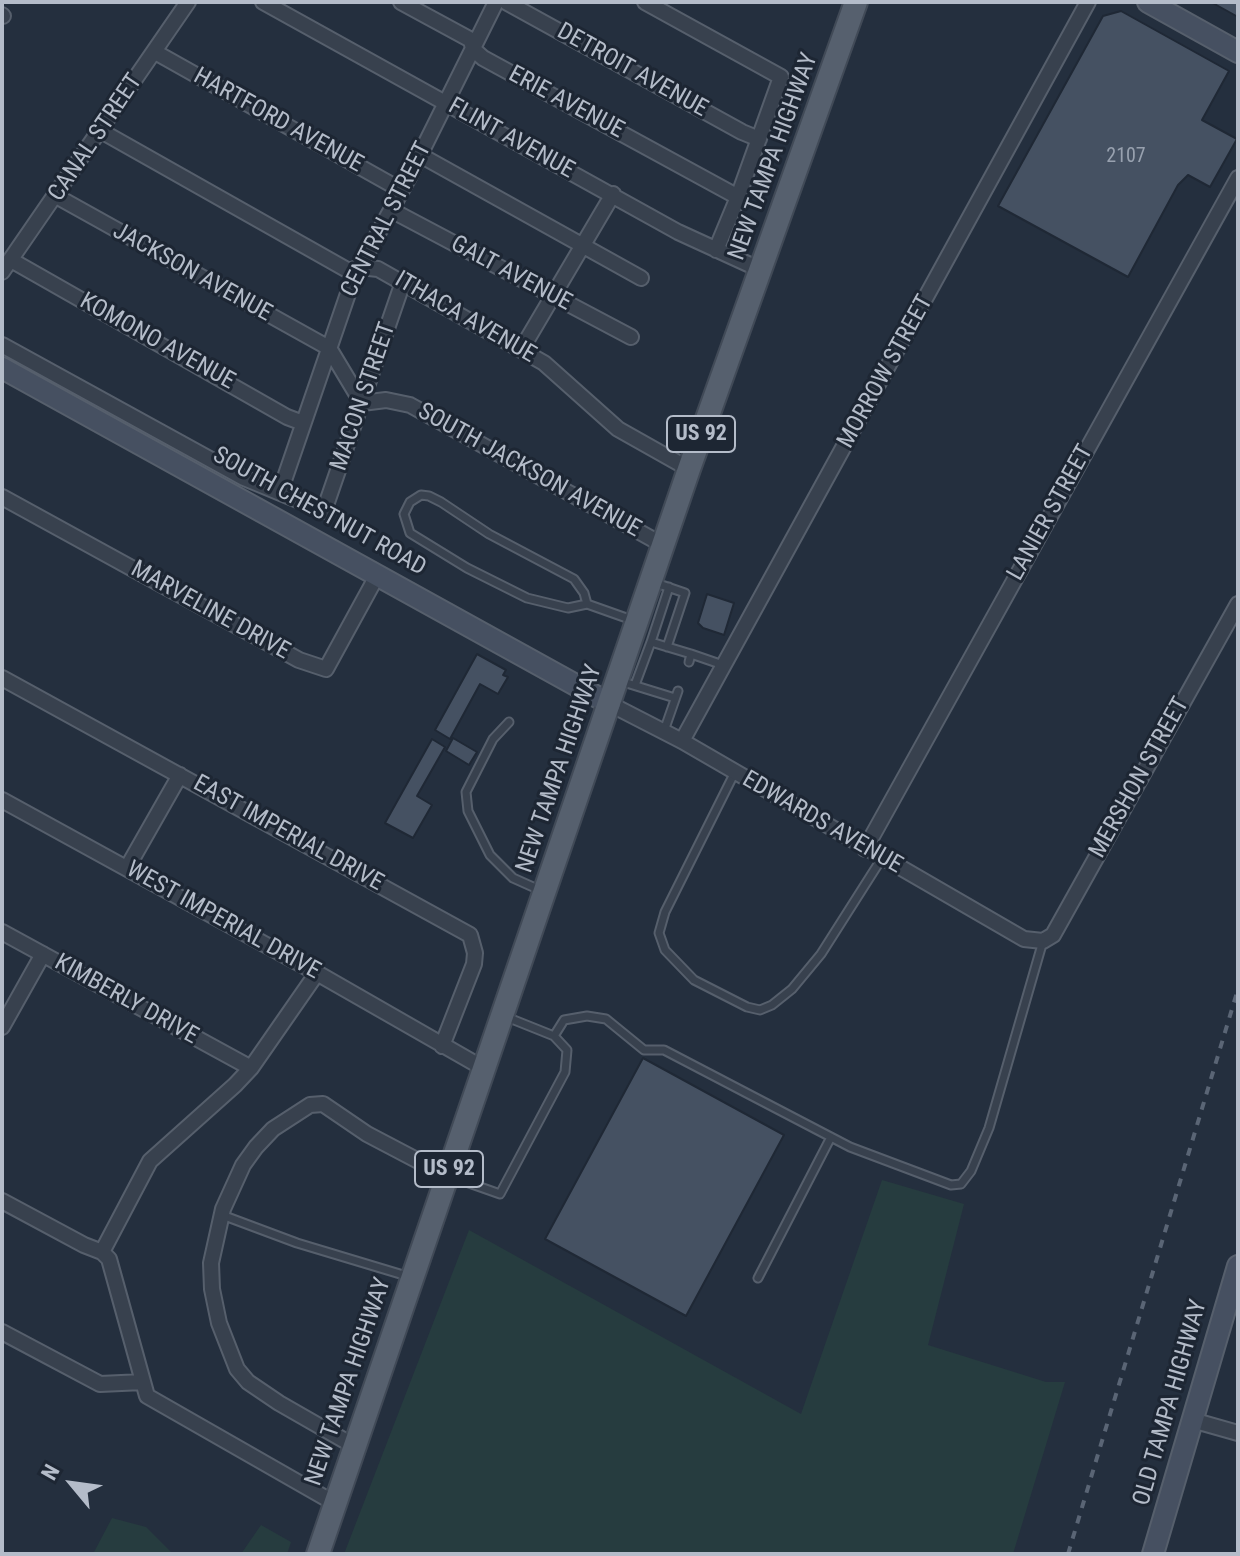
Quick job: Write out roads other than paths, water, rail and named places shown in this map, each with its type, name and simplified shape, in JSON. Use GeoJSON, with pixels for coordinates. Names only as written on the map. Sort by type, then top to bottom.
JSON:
{"type":"FeatureCollection","features":[{"type":"Feature","properties":{"kind":"main road","name":"NEW TAMPA HIGHWAY"},"geometry":{"type":"LineString","coordinates":[[318,1554],[610,704],[627,683],[637,622],[660,584],[663,545],[761,270],[850,4]]}},
{"type":"Feature","properties":{"kind":"street","name":"CANAL STREET"},"geometry":{"type":"LineString","coordinates":[[7,266],[188,2]]}},
{"type":"Feature","properties":{"kind":"street","name":"FLINT AVENUE"},"geometry":{"type":"LineString","coordinates":[[263,2],[716,250],[761,270]]}},
{"type":"Feature","properties":{"kind":"street","name":"ERIE AVENUE"},"geometry":{"type":"LineString","coordinates":[[401,2],[471,40],[473,49],[483,58],[738,197]]}},
{"type":"Feature","properties":{"kind":"street","name":"CENTRAL STREET"},"geometry":{"type":"LineString","coordinates":[[280,492],[360,267],[496,2]]}},
{"type":"Feature","properties":{"kind":"street","name":"DETROIT AVENUE"},"geometry":{"type":"LineString","coordinates":[[506,2],[759,139]]}},
{"type":"Feature","properties":{"kind":"street"},"geometry":{"type":"LineString","coordinates":[[645,2],[781,77],[716,250]]}},
{"type":"Feature","properties":{"kind":"street","name":"MORROW STREET"},"geometry":{"type":"LineString","coordinates":[[682,741],[1088,2]]}},
{"type":"Feature","properties":{"kind":"street"},"geometry":{"type":"LineString","coordinates":[[1148,2],[1238,52]]}},
{"type":"Feature","properties":{"kind":"street","name":"HARTFORD AVENUE"},"geometry":{"type":"LineString","coordinates":[[155,52],[401,190]]}},
{"type":"Feature","properties":{"kind":"street","name":"ITHACA AVENUE"},"geometry":{"type":"LineString","coordinates":[[101,131],[349,271],[360,267],[378,269],[403,282],[556,371],[618,429],[689,469]]}},
{"type":"Feature","properties":{"kind":"street"},"geometry":{"type":"LineString","coordinates":[[420,155],[641,278]]}},
{"type":"Feature","properties":{"kind":"street","name":"LANIER STREET"},"geometry":{"type":"LineString","coordinates":[[865,849],[1238,178]]}},
{"type":"Feature","properties":{"kind":"street"},"geometry":{"type":"LineString","coordinates":[[521,350],[613,194]]}},
{"type":"Feature","properties":{"kind":"street","name":"JACKSON AVENUE"},"geometry":{"type":"LineString","coordinates":[[56,196],[329,348]]}},
{"type":"Feature","properties":{"kind":"street","name":"GALT AVENUE"},"geometry":{"type":"LineString","coordinates":[[391,210],[631,337]]}},
{"type":"Feature","properties":{"kind":"street","name":"KOMONO AVENUE"},"geometry":{"type":"LineString","coordinates":[[7,266],[303,423]]}},
{"type":"Feature","properties":{"kind":"street","name":"MACON STREET"},"geometry":{"type":"LineString","coordinates":[[280,492],[324,511],[403,282]]}},
{"type":"Feature","properties":{"kind":"street"},"geometry":{"type":"LineString","coordinates":[[2,345],[244,478],[280,492]]}},
{"type":"Feature","properties":{"kind":"street"},"geometry":{"type":"LineString","coordinates":[[329,348],[362,403]]}},
{"type":"Feature","properties":{"kind":"street","name":"SOUTH CHESTNUT ROAD"},"geometry":{"type":"LineString","coordinates":[[2,368],[610,704]]}},
{"type":"Feature","properties":{"kind":"street","name":"SOUTH JACKSON AVENUE"},"geometry":{"type":"LineString","coordinates":[[362,403],[386,400],[410,405],[663,545]]}},
{"type":"Feature","properties":{"kind":"street","name":"MARVELINE DRIVE"},"geometry":{"type":"LineString","coordinates":[[2,497],[299,660],[326,669],[378,574]]}},
{"type":"Feature","properties":{"kind":"street","name":"MERSHON STREET"},"geometry":{"type":"LineString","coordinates":[[1039,941],[1053,935],[1238,604]]}},
{"type":"Feature","properties":{"kind":"street","name":"EAST IMPERIAL DRIVE"},"geometry":{"type":"LineString","coordinates":[[2,678],[470,935],[475,953],[474,964],[442,1046]]}},
{"type":"Feature","properties":{"kind":"street","name":"EDWARDS AVENUE"},"geometry":{"type":"LineString","coordinates":[[610,704],[682,741],[1024,939],[1039,941]]}},
{"type":"Feature","properties":{"kind":"street"},"geometry":{"type":"LineString","coordinates":[[127,868],[180,775]]}},
{"type":"Feature","properties":{"kind":"street","name":"WEST IMPERIAL DRIVE"},"geometry":{"type":"LineString","coordinates":[[2,800],[483,1068]]}},
{"type":"Feature","properties":{"kind":"street","name":"KIMBERLY DRIVE"},"geometry":{"type":"LineString","coordinates":[[2,932],[251,1068]]}},
{"type":"Feature","properties":{"kind":"street"},"geometry":{"type":"LineString","coordinates":[[2,1027],[43,954]]}},
{"type":"Feature","properties":{"kind":"street"},"geometry":{"type":"LineString","coordinates":[[102,1252],[155,1154],[251,1068],[317,973]]}},
{"type":"Feature","properties":{"kind":"street"},"geometry":{"type":"LineString","coordinates":[[354,1446],[279,1403],[241,1376],[219,1323],[212,1289],[211,1263],[222,1215],[234,1182],[256,1147],[273,1129],[310,1105],[323,1104],[367,1134],[447,1176]]}},
{"type":"Feature","properties":{"kind":"street"},"geometry":{"type":"LineString","coordinates":[[2,1201],[102,1252],[109,1259],[147,1396],[336,1504]]}},
{"type":"Feature","properties":{"kind":"street","name":"OLD TAMPA HIGHWAY"},"geometry":{"type":"LineString","coordinates":[[1153,1554],[1238,1266]]}},
{"type":"Feature","properties":{"kind":"street"},"geometry":{"type":"LineString","coordinates":[[2,1332],[100,1384],[143,1382]]}},
{"type":"Feature","properties":{"kind":"street"},"geometry":{"type":"LineString","coordinates":[[1192,1420],[1238,1433]]}},
{"type":"Feature","properties":{"kind":"lane"},"geometry":{"type":"LineString","coordinates":[[587,604],[584,593],[574,579],[489,534],[441,502],[421,495],[410,502],[404,514],[410,533],[467,568],[527,598],[568,608],[587,604],[637,622]]}},
{"type":"Feature","properties":{"kind":"lane"},"geometry":{"type":"LineString","coordinates":[[664,731],[677,695],[627,683],[651,642],[660,584],[685,593],[667,647]]}},
{"type":"Feature","properties":{"kind":"lane"},"geometry":{"type":"LineString","coordinates":[[651,642],[690,658],[724,665]]}},
{"type":"Feature","properties":{"kind":"lane"},"geometry":{"type":"LineString","coordinates":[[509,722],[493,739],[466,792],[468,811],[490,855],[513,878],[544,892]]}},
{"type":"Feature","properties":{"kind":"lane"},"geometry":{"type":"LineString","coordinates":[[735,772],[665,912],[659,933],[665,950],[694,980],[747,1007],[760,1010],[772,1005],[792,989],[821,954],[882,858]]}},
{"type":"Feature","properties":{"kind":"lane"},"geometry":{"type":"LineString","coordinates":[[554,1036],[564,1020],[587,1016],[606,1019],[644,1050],[664,1050],[850,1147],[951,1185],[961,1184],[971,1171],[989,1128],[1039,941]]}},
{"type":"Feature","properties":{"kind":"lane"},"geometry":{"type":"LineString","coordinates":[[447,1176],[500,1194],[565,1072],[567,1050],[554,1036],[501,1015]]}},
{"type":"Feature","properties":{"kind":"lane"},"geometry":{"type":"LineString","coordinates":[[758,1278],[831,1137]]}},
{"type":"Feature","properties":{"kind":"lane"},"geometry":{"type":"LineString","coordinates":[[222,1215],[297,1243],[412,1278]]}},
{"type":"Feature","properties":{"kind":"railway"},"geometry":{"type":"LineString","coordinates":[[1068,1554],[1238,989]]}}]}
